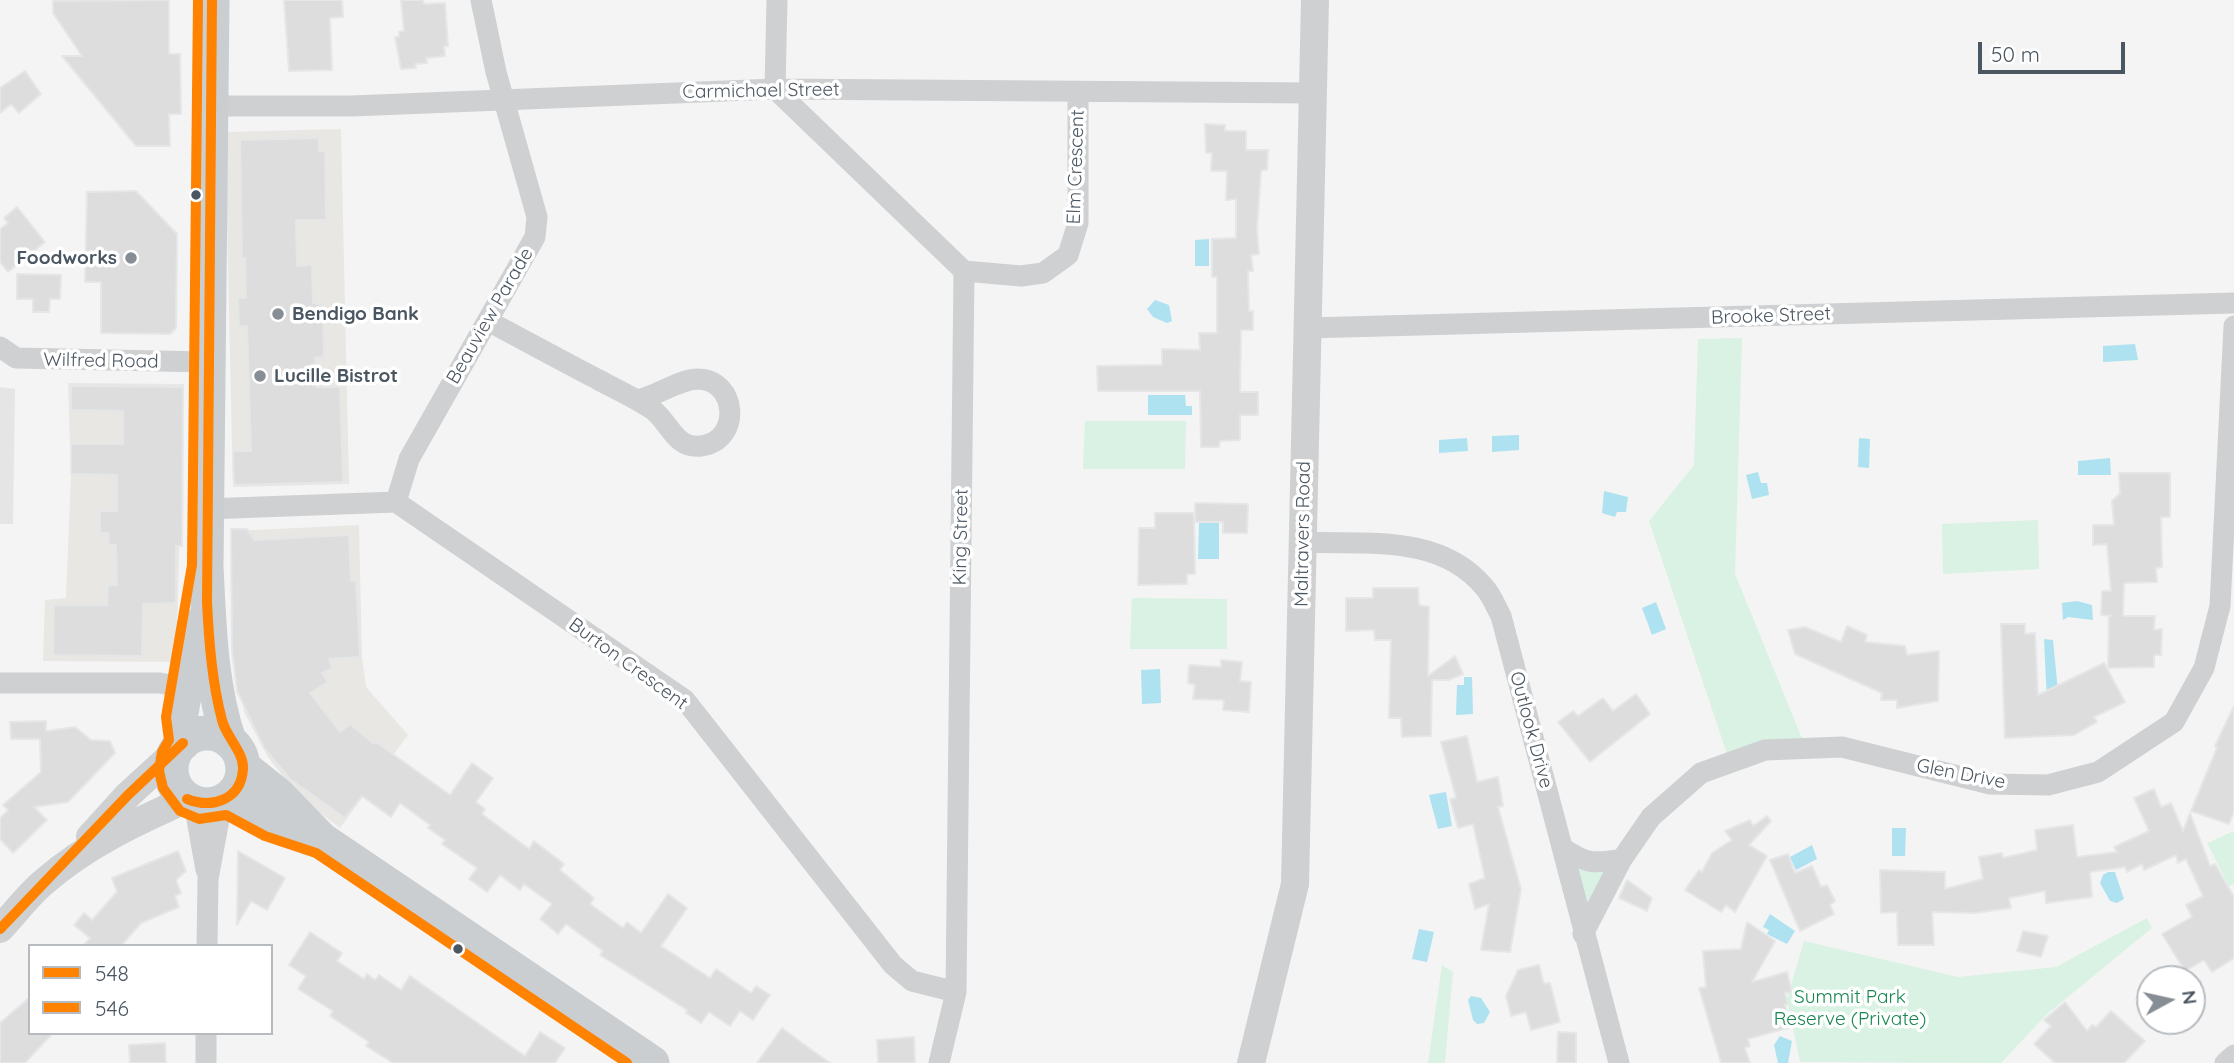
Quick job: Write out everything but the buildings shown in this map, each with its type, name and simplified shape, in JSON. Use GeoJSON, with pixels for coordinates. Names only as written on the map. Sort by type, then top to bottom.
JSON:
{"type":"FeatureCollection","features":[{"type":"Feature","properties":{"kind":"main road"},"geometry":{"type":"LineString","coordinates":[[208,801],[240,785],[236,754],[219,709],[210,653],[206,566],[206,362],[212,0]]}},
{"type":"Feature","properties":{"kind":"main road"},"geometry":{"type":"LineString","coordinates":[[206,566],[180,719],[179,748],[171,769],[175,786],[208,801],[322,840]]}},
{"type":"Feature","properties":{"kind":"main road"},"geometry":{"type":"LineString","coordinates":[[179,748],[205,733],[236,754],[322,840],[652,1063]]}},
{"type":"Feature","properties":{"kind":"street","name":"Beauview Parade"},"geometry":{"type":"LineString","coordinates":[[396,502],[409,459],[535,237],[537,217],[504,98],[481,0]]}},
{"type":"Feature","properties":{"kind":"street"},"geometry":{"type":"LineString","coordinates":[[777,0],[775,89],[964,271]]}},
{"type":"Feature","properties":{"kind":"street","name":"Maltravers Road"},"geometry":{"type":"LineString","coordinates":[[1251,1063],[1296,884],[1315,0]]}},
{"type":"Feature","properties":{"kind":"street","name":"Carmichael Street"},"geometry":{"type":"LineString","coordinates":[[210,106],[352,106],[775,89],[1313,93]]}},
{"type":"Feature","properties":{"kind":"street","name":"Elm Crescent"},"geometry":{"type":"LineString","coordinates":[[964,271],[1021,276],[1043,273],[1068,255],[1078,223],[1079,93]]}},
{"type":"Feature","properties":{"kind":"street","name":"King Street"},"geometry":{"type":"LineString","coordinates":[[939,1063],[956,992],[964,271]]}},
{"type":"Feature","properties":{"kind":"street","name":"Brooke Street"},"geometry":{"type":"LineString","coordinates":[[1308,328],[2234,303]]}},
{"type":"Feature","properties":{"kind":"street"},"geometry":{"type":"LineString","coordinates":[[488,321],[637,400]]}},
{"type":"Feature","properties":{"kind":"street","name":"Glen Drive"},"geometry":{"type":"LineString","coordinates":[[1583,934],[1622,859],[1651,817],[1701,773],[1765,750],[1842,747],[1990,784],[2048,785],[2098,772],[2174,722],[2204,668],[2227,606],[2234,326]]}},
{"type":"Feature","properties":{"kind":"street","name":"Wilfred Road"},"geometry":{"type":"LineString","coordinates":[[0,347],[16,358],[206,362]]}},
{"type":"Feature","properties":{"kind":"street"},"geometry":{"type":"LineString","coordinates":[[206,509],[396,502]]}},
{"type":"Feature","properties":{"kind":"street","name":"Burton Crescent"},"geometry":{"type":"LineString","coordinates":[[396,502],[685,700],[893,965],[912,981],[956,992]]}},
{"type":"Feature","properties":{"kind":"street","name":"Outlook Drive"},"geometry":{"type":"LineString","coordinates":[[1303,542],[1416,547],[1445,559],[1485,588],[1501,616],[1619,1063]]}},
{"type":"Feature","properties":{"kind":"street"},"geometry":{"type":"LineString","coordinates":[[0,683],[160,683],[186,688]]}},
{"type":"Feature","properties":{"kind":"street"},"geometry":{"type":"LineString","coordinates":[[62,867],[128,795],[179,748]]}},
{"type":"Feature","properties":{"kind":"street"},"geometry":{"type":"LineString","coordinates":[[0,929],[43,883],[62,867],[130,823],[208,801],[207,944]]}},
{"type":"Feature","properties":{"kind":"street"},"geometry":{"type":"LineString","coordinates":[[1563,848],[1582,861],[1600,863],[1622,859]]}},
{"type":"Feature","properties":{"kind":"street"},"geometry":{"type":"LineString","coordinates":[[206,1035],[206,1063]]}},
{"type":"Feature","properties":{"kind":"street"},"geometry":{"type":"LineString","coordinates":[[2225,1063],[2234,1055]]}},
{"type":"Feature","properties":{"kind":"shaded area"},"geometry":{"type":"Polygon","coordinates":[[[341,129],[349,484],[233,487],[225,132],[341,129]]]}},
{"type":"Feature","properties":{"kind":"shaded area"},"geometry":{"type":"Polygon","coordinates":[[[68,383],[184,384],[176,662],[43,661],[45,600],[66,598],[71,474],[68,383]]]}},
{"type":"Feature","properties":{"kind":"shaded area"},"geometry":{"type":"Polygon","coordinates":[[[0,387],[15,389],[13,524],[0,524],[0,387]]]}},
{"type":"Feature","properties":{"kind":"shaded area"},"geometry":{"type":"Polygon","coordinates":[[[359,525],[362,657],[366,687],[408,735],[340,828],[297,795],[268,757],[244,712],[237,661],[233,531],[359,525]]]}},
{"type":"Feature","properties":{"kind":"green space"},"geometry":{"type":"Polygon","coordinates":[[[1742,338],[1735,574],[1803,741],[1727,754],[1649,521],[1694,465],[1698,339],[1742,338]]]}},
{"type":"Feature","properties":{"kind":"green space"},"geometry":{"type":"Polygon","coordinates":[[[1085,421],[1186,421],[1185,469],[1083,469],[1085,421]]]}},
{"type":"Feature","properties":{"kind":"green space"},"geometry":{"type":"Polygon","coordinates":[[[2038,520],[2039,569],[1943,574],[1942,524],[2038,520]]]}},
{"type":"Feature","properties":{"kind":"green space"},"geometry":{"type":"Polygon","coordinates":[[[1132,598],[1227,599],[1227,649],[1130,649],[1132,598]]]}},
{"type":"Feature","properties":{"kind":"green space"},"geometry":{"type":"Polygon","coordinates":[[[2234,831],[2234,884],[2229,886],[2207,843],[2234,831]]]}},
{"type":"Feature","properties":{"kind":"green space"},"geometry":{"type":"Polygon","coordinates":[[[1573,866],[1605,870],[1588,906],[1573,866]]]}},
{"type":"Feature","properties":{"kind":"green space","name":"Summit Park Reserve (Private)"},"geometry":{"type":"Polygon","coordinates":[[[2147,918],[2152,928],[2047,1014],[2001,1063],[1800,1062],[1787,999],[1804,941],[1958,977],[2056,967],[2147,918]]]}},
{"type":"Feature","properties":{"kind":"green space"},"geometry":{"type":"Polygon","coordinates":[[[1442,965],[1453,972],[1445,1063],[1428,1063],[1442,965]]]}},
{"type":"Feature","properties":{"kind":"water"},"geometry":{"type":"Polygon","coordinates":[[[1209,239],[1209,266],[1195,266],[1195,240],[1209,239]]]}},
{"type":"Feature","properties":{"kind":"water"},"geometry":{"type":"Polygon","coordinates":[[[1155,300],[1169,305],[1172,321],[1167,323],[1153,317],[1147,309],[1155,300]]]}},
{"type":"Feature","properties":{"kind":"water"},"geometry":{"type":"Polygon","coordinates":[[[2135,344],[2138,360],[2103,362],[2103,346],[2135,344]]]}},
{"type":"Feature","properties":{"kind":"water"},"geometry":{"type":"Polygon","coordinates":[[[1148,395],[1185,395],[1186,406],[1192,406],[1192,415],[1148,415],[1148,395]]]}},
{"type":"Feature","properties":{"kind":"water"},"geometry":{"type":"Polygon","coordinates":[[[1519,435],[1519,450],[1492,452],[1492,436],[1519,435]]]}},
{"type":"Feature","properties":{"kind":"water"},"geometry":{"type":"Polygon","coordinates":[[[1467,438],[1468,451],[1439,453],[1439,440],[1467,438]]]}},
{"type":"Feature","properties":{"kind":"water"},"geometry":{"type":"Polygon","coordinates":[[[1859,438],[1870,439],[1869,468],[1858,467],[1859,438]]]}},
{"type":"Feature","properties":{"kind":"water"},"geometry":{"type":"Polygon","coordinates":[[[2110,458],[2111,475],[2078,475],[2078,461],[2110,458]]]}},
{"type":"Feature","properties":{"kind":"water"},"geometry":{"type":"Polygon","coordinates":[[[1758,472],[1761,483],[1767,483],[1769,495],[1752,499],[1746,475],[1758,472]]]}},
{"type":"Feature","properties":{"kind":"water"},"geometry":{"type":"Polygon","coordinates":[[[1604,491],[1628,497],[1626,512],[1617,512],[1615,517],[1602,513],[1604,491]]]}},
{"type":"Feature","properties":{"kind":"water"},"geometry":{"type":"Polygon","coordinates":[[[1199,521],[1219,521],[1219,559],[1198,559],[1199,521]]]}},
{"type":"Feature","properties":{"kind":"water"},"geometry":{"type":"Polygon","coordinates":[[[2077,601],[2092,605],[2093,620],[2068,617],[2063,620],[2062,603],[2077,601]]]}},
{"type":"Feature","properties":{"kind":"water"},"geometry":{"type":"Polygon","coordinates":[[[1656,602],[1666,629],[1652,635],[1642,608],[1656,602]]]}},
{"type":"Feature","properties":{"kind":"water"},"geometry":{"type":"Polygon","coordinates":[[[2044,639],[2053,640],[2059,701],[2047,702],[2044,639]]]}},
{"type":"Feature","properties":{"kind":"water"},"geometry":{"type":"Polygon","coordinates":[[[1160,669],[1161,703],[1142,704],[1141,670],[1160,669]]]}},
{"type":"Feature","properties":{"kind":"water"},"geometry":{"type":"Polygon","coordinates":[[[1464,677],[1472,677],[1473,714],[1456,715],[1457,685],[1464,685],[1464,677]]]}},
{"type":"Feature","properties":{"kind":"water"},"geometry":{"type":"Polygon","coordinates":[[[1446,792],[1452,826],[1438,829],[1429,795],[1446,792]]]}},
{"type":"Feature","properties":{"kind":"water"},"geometry":{"type":"Polygon","coordinates":[[[1892,828],[1906,828],[1905,856],[1892,856],[1892,828]]]}},
{"type":"Feature","properties":{"kind":"water"},"geometry":{"type":"Polygon","coordinates":[[[1812,845],[1817,859],[1796,870],[1790,857],[1812,845]]]}},
{"type":"Feature","properties":{"kind":"water"},"geometry":{"type":"Polygon","coordinates":[[[2115,872],[2124,899],[2117,903],[2110,901],[2100,883],[2103,875],[2115,872]]]}},
{"type":"Feature","properties":{"kind":"water"},"geometry":{"type":"Polygon","coordinates":[[[1770,914],[1795,931],[1787,944],[1767,934],[1769,930],[1763,927],[1770,914]]]}},
{"type":"Feature","properties":{"kind":"water"},"geometry":{"type":"Polygon","coordinates":[[[1419,929],[1434,932],[1427,962],[1412,959],[1419,929]]]}},
{"type":"Feature","properties":{"kind":"water"},"geometry":{"type":"Polygon","coordinates":[[[1471,996],[1481,998],[1490,1012],[1484,1023],[1477,1024],[1473,1020],[1468,1000],[1471,996]]]}},
{"type":"Feature","properties":{"kind":"water"},"geometry":{"type":"Polygon","coordinates":[[[1780,1036],[1792,1041],[1788,1063],[1778,1063],[1774,1045],[1780,1036]]]}},
{"type":"Feature","properties":{"kind":"transit line","name":"546"},"geometry":{"type":"LineString","coordinates":[[198,0],[192,565],[166,717],[169,740],[162,752],[159,771],[163,788],[180,811],[199,819],[226,815],[265,836],[316,853],[627,1063]]}},
{"type":"Feature","properties":{"kind":"transit line","name":"548"},"geometry":{"type":"LineString","coordinates":[[187,799],[206,803],[224,799],[237,788],[243,769],[241,757],[224,726],[219,706],[207,602],[212,0]]}},
{"type":"Feature","properties":{"kind":"transit line","name":"548"},"geometry":{"type":"LineString","coordinates":[[0,929],[128,795],[183,743]]}},
{"type":"Feature","properties":{"kind":"place","name":"Foodworks"},"geometry":{"type":"Point","coordinates":[131,258]}},
{"type":"Feature","properties":{"kind":"place","name":"Bendigo Bank"},"geometry":{"type":"Point","coordinates":[278,314]}},
{"type":"Feature","properties":{"kind":"place","name":"Lucille Bistrot"},"geometry":{"type":"Point","coordinates":[260,376]}}]}
